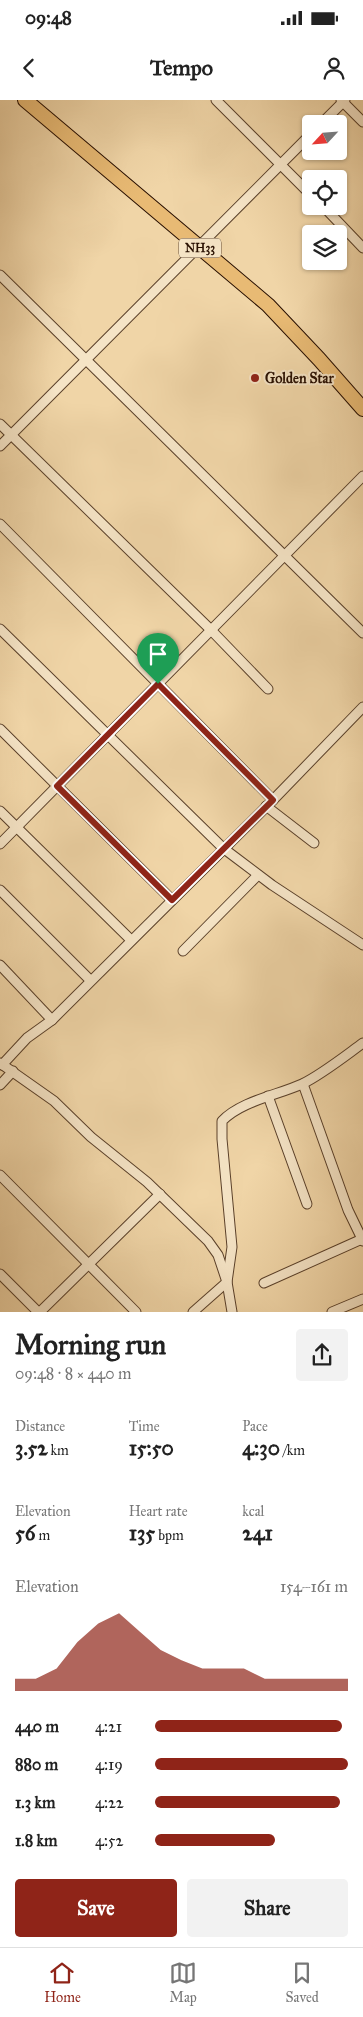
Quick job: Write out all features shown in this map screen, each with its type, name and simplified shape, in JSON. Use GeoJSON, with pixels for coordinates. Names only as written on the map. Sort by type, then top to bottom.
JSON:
{"type":"FeatureCollection","features":[{"type":"Feature","properties":{"kind":"highway","name":"NH33"},"geometry":{"type":"LineString","coordinates":[[26,100],[268,305],[363,409]]}},
{"type":"Feature","properties":{"kind":"street"},"geometry":{"type":"LineString","coordinates":[[216,100],[302,186]]}},
{"type":"Feature","properties":{"kind":"street"},"geometry":{"type":"LineString","coordinates":[[330,115],[343,101],[363,122]]}},
{"type":"Feature","properties":{"kind":"street"},"geometry":{"type":"LineString","coordinates":[[0,446],[302,143]]}},
{"type":"Feature","properties":{"kind":"street"},"geometry":{"type":"LineString","coordinates":[[332,215],[363,248]]}},
{"type":"Feature","properties":{"kind":"street"},"geometry":{"type":"LineString","coordinates":[[0,275],[363,633]]}},
{"type":"Feature","properties":{"kind":"street"},"geometry":{"type":"LineString","coordinates":[[0,424],[211,630],[268,689]]}},
{"type":"Feature","properties":{"kind":"street"},"geometry":{"type":"LineString","coordinates":[[0,844],[363,476]]}},
{"type":"Feature","properties":{"kind":"street"},"geometry":{"type":"LineString","coordinates":[[0,524],[158,684],[270,803],[314,843]]}},
{"type":"Feature","properties":{"kind":"street"},"geometry":{"type":"LineString","coordinates":[[0,629],[224,848],[258,875],[363,944]]}},
{"type":"Feature","properties":{"kind":"street"},"geometry":{"type":"LineString","coordinates":[[232,1312],[227,1282],[218,1255],[213,1248],[160,1194],[91,1137],[54,1101],[1,1064],[27,1038],[52,1020],[90,980],[270,803],[363,706]]}},
{"type":"Feature","properties":{"kind":"street"},"geometry":{"type":"LineString","coordinates":[[0,730],[172,900]]}},
{"type":"Feature","properties":{"kind":"street"},"geometry":{"type":"LineString","coordinates":[[0,811],[131,940]]}},
{"type":"Feature","properties":{"kind":"street"},"geometry":{"type":"LineString","coordinates":[[183,952],[258,875]]}},
{"type":"Feature","properties":{"kind":"street"},"geometry":{"type":"LineString","coordinates":[[0,890],[90,980]]}},
{"type":"Feature","properties":{"kind":"street"},"geometry":{"type":"LineString","coordinates":[[0,965],[52,1020]]}},
{"type":"Feature","properties":{"kind":"street"},"geometry":{"type":"LineString","coordinates":[[193,1312],[227,1282],[232,1247],[222,1121],[229,1114],[268,1096],[303,1084],[363,1044]]}},
{"type":"Feature","properties":{"kind":"street"},"geometry":{"type":"LineString","coordinates":[[0,1085],[12,1071]]}},
{"type":"Feature","properties":{"kind":"street"},"geometry":{"type":"LineString","coordinates":[[264,1283],[362,1240],[348,1210],[303,1084]]}},
{"type":"Feature","properties":{"kind":"street"},"geometry":{"type":"LineString","coordinates":[[268,1096],[307,1204]]}},
{"type":"Feature","properties":{"kind":"street"},"geometry":{"type":"LineString","coordinates":[[0,1175],[136,1312]]}},
{"type":"Feature","properties":{"kind":"street"},"geometry":{"type":"LineString","coordinates":[[0,1274],[39,1312],[160,1194]]}},
{"type":"Feature","properties":{"kind":"street"},"geometry":{"type":"LineString","coordinates":[[332,1312],[363,1299]]}},
{"type":"Feature","properties":{"kind":"place","name":"Golden Star"},"geometry":{"type":"Point","coordinates":[255,378]}},
{"type":"Feature","properties":{"kind":"route"},"geometry":{"type":"LineString","coordinates":[[158,684],[273,800],[172,900],[57,786],[158,684]]}}]}
